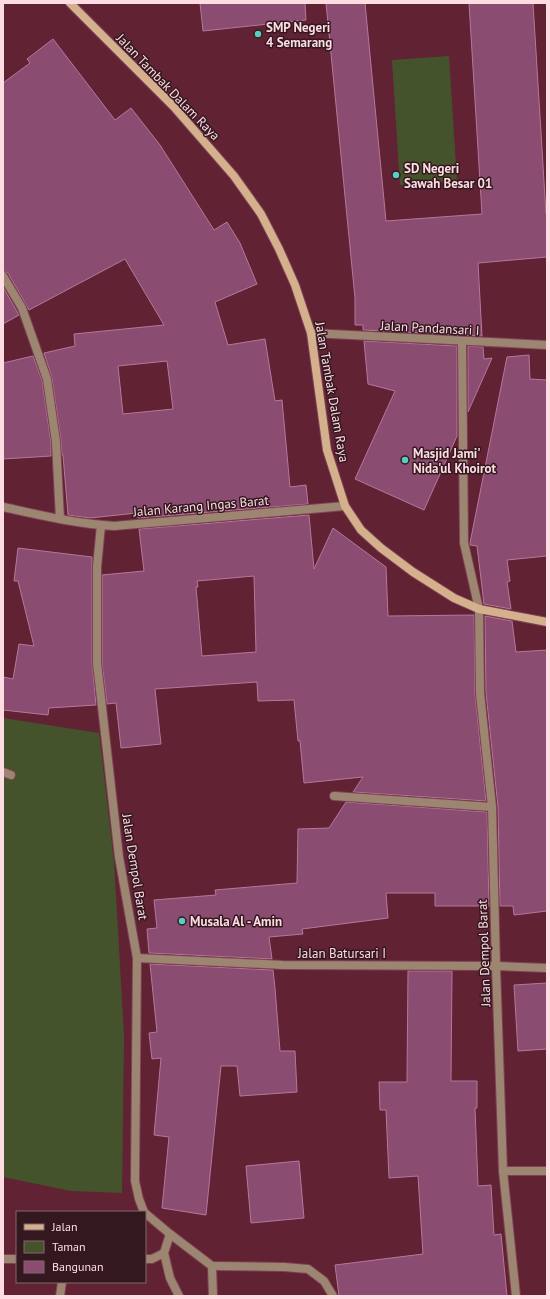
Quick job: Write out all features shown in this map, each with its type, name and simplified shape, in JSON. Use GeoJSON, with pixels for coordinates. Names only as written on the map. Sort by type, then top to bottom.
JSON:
{"type":"FeatureCollection","features":[{"type":"Feature","properties":{"kind":"street","name":"Jalan Tambak Dalam Raya"},"geometry":{"type":"LineString","coordinates":[[70,3],[174,107],[238,182],[261,214],[279,248],[295,285],[311,333],[327,450],[345,506],[361,530],[381,548],[454,598],[479,609],[547,622]]}},
{"type":"Feature","properties":{"kind":"street"},"geometry":{"type":"LineString","coordinates":[[3,276],[22,308],[46,379],[56,442],[60,519]]}},
{"type":"Feature","properties":{"kind":"street","name":"Jalan Pandansari I"},"geometry":{"type":"LineString","coordinates":[[311,333],[462,342],[547,345]]}},
{"type":"Feature","properties":{"kind":"street","name":"Jalan Dempol Barat"},"geometry":{"type":"LineString","coordinates":[[462,342],[464,543],[479,609],[480,693],[492,807],[496,966],[504,1171],[516,1296]]}},
{"type":"Feature","properties":{"kind":"street","name":"Jalan Karang Ingas Barat"},"geometry":{"type":"LineString","coordinates":[[3,507],[60,519],[101,525],[122,525],[345,506]]}},
{"type":"Feature","properties":{"kind":"street","name":"Jalan Dempol Barat"},"geometry":{"type":"LineString","coordinates":[[101,525],[97,567],[97,663],[119,857],[137,958],[135,1181],[139,1199],[144,1211]]}},
{"type":"Feature","properties":{"kind":"street"},"geometry":{"type":"LineString","coordinates":[[334,796],[492,807]]}},
{"type":"Feature","properties":{"kind":"street","name":"Jalan Batursari I"},"geometry":{"type":"LineString","coordinates":[[137,958],[283,965],[496,966],[547,968]]}},
{"type":"Feature","properties":{"kind":"street"},"geometry":{"type":"LineString","coordinates":[[504,1171],[547,1171]]}},
{"type":"Feature","properties":{"kind":"street","name":"Jalan Dempol Barat"},"geometry":{"type":"LineString","coordinates":[[146,1214],[212,1266]]}},
{"type":"Feature","properties":{"kind":"street"},"geometry":{"type":"LineString","coordinates":[[170,1234],[164,1253],[170,1278],[179,1296]]}},
{"type":"Feature","properties":{"kind":"street"},"geometry":{"type":"LineString","coordinates":[[146,1259],[152,1259],[164,1253]]}},
{"type":"Feature","properties":{"kind":"street"},"geometry":{"type":"LineString","coordinates":[[3,1259],[16,1259]]}},
{"type":"Feature","properties":{"kind":"street"},"geometry":{"type":"LineString","coordinates":[[213,1296],[212,1266],[284,1267],[308,1270],[324,1281],[334,1296]]}},
{"type":"Feature","properties":{"kind":"street"},"geometry":{"type":"LineString","coordinates":[[60,1296],[62,1283]]}},
{"type":"Feature","properties":{"kind":"green space"},"geometry":{"type":"Polygon","coordinates":[[[449,56],[457,181],[400,185],[392,60],[449,56]]]}},
{"type":"Feature","properties":{"kind":"green space"},"geometry":{"type":"Polygon","coordinates":[[[3,718],[99,733],[114,861],[124,1036],[122,1193],[71,1191],[3,1177],[3,718]]]}},
{"type":"Feature","properties":{"kind":"building"},"geometry":{"type":"Polygon","coordinates":[[[200,3],[305,3],[306,20],[203,31],[200,3]]]}},
{"type":"Feature","properties":{"kind":"building"},"geometry":{"type":"Polygon","coordinates":[[[326,3],[365,3],[386,221],[482,214],[469,3],[533,3],[547,214],[547,257],[478,263],[482,336],[363,330],[363,325],[355,325],[355,298],[326,3]]]}},
{"type":"Feature","properties":{"kind":"building"},"geometry":{"type":"Polygon","coordinates":[[[53,39],[115,120],[131,108],[160,145],[214,230],[227,222],[240,243],[257,284],[215,302],[228,345],[265,339],[275,401],[282,400],[290,487],[306,485],[308,504],[138,518],[137,513],[90,518],[68,515],[63,455],[52,378],[44,353],[75,346],[74,334],[164,325],[125,259],[29,310],[8,273],[3,271],[3,83],[30,63],[27,59],[53,39]],[[167,361],[118,366],[123,414],[173,409],[167,361]]]}},
{"type":"Feature","properties":{"kind":"building"},"geometry":{"type":"Polygon","coordinates":[[[3,287],[19,315],[3,324],[3,287]]]}},
{"type":"Feature","properties":{"kind":"building"},"geometry":{"type":"Polygon","coordinates":[[[364,341],[457,346],[457,436],[424,510],[355,479],[395,391],[368,384],[364,341]]]}},
{"type":"Feature","properties":{"kind":"building"},"geometry":{"type":"Polygon","coordinates":[[[468,346],[483,347],[484,359],[492,358],[468,412],[468,346]]]}},
{"type":"Feature","properties":{"kind":"building"},"geometry":{"type":"Polygon","coordinates":[[[529,355],[530,379],[547,380],[547,556],[507,560],[510,581],[507,582],[511,609],[484,604],[477,546],[470,545],[470,543],[507,357],[529,355]]]}},
{"type":"Feature","properties":{"kind":"building"},"geometry":{"type":"Polygon","coordinates":[[[33,356],[42,380],[51,443],[51,456],[3,459],[3,363],[33,356]]]}},
{"type":"Feature","properties":{"kind":"building"},"geometry":{"type":"Polygon","coordinates":[[[309,515],[314,569],[333,528],[386,567],[388,616],[474,615],[475,694],[486,801],[353,792],[363,777],[304,783],[294,700],[258,701],[257,682],[155,689],[161,744],[121,748],[116,703],[107,704],[102,663],[102,575],[144,571],[139,529],[309,515]],[[254,576],[197,581],[198,587],[196,587],[202,656],[256,652],[254,576]]]}},
{"type":"Feature","properties":{"kind":"building"},"geometry":{"type":"Polygon","coordinates":[[[18,548],[92,557],[92,663],[96,705],[49,708],[48,715],[3,710],[3,677],[13,679],[19,644],[34,646],[18,581],[14,581],[18,548]]]}},
{"type":"Feature","properties":{"kind":"building"},"geometry":{"type":"Polygon","coordinates":[[[485,616],[512,621],[516,652],[547,650],[547,911],[514,915],[513,906],[500,906],[498,807],[486,693],[485,616]]]}},
{"type":"Feature","properties":{"kind":"building"},"geometry":{"type":"Polygon","coordinates":[[[346,802],[487,812],[489,906],[435,906],[435,893],[386,893],[388,918],[302,929],[303,934],[269,937],[272,959],[149,953],[147,929],[157,928],[154,900],[216,895],[215,890],[297,883],[298,829],[329,828],[346,802]]]}},
{"type":"Feature","properties":{"kind":"building"},"geometry":{"type":"Polygon","coordinates":[[[150,964],[273,970],[280,1051],[295,1051],[297,1092],[240,1096],[237,1066],[221,1066],[206,1215],[162,1208],[169,1137],[154,1135],[161,1058],[152,1059],[149,1033],[157,1032],[150,964]]]}},
{"type":"Feature","properties":{"kind":"building"},"geometry":{"type":"Polygon","coordinates":[[[408,971],[452,971],[451,1081],[477,1081],[477,1108],[475,1108],[478,1186],[491,1185],[494,1235],[501,1234],[507,1296],[339,1296],[335,1265],[423,1254],[418,1176],[389,1178],[386,1110],[380,1110],[379,1082],[407,1082],[408,971]]]}},
{"type":"Feature","properties":{"kind":"building"},"geometry":{"type":"Polygon","coordinates":[[[547,983],[547,1049],[518,1051],[514,985],[547,983]]]}},
{"type":"Feature","properties":{"kind":"building"},"geometry":{"type":"Polygon","coordinates":[[[299,1161],[304,1218],[251,1223],[246,1166],[299,1161]]]}},
{"type":"Feature","properties":{"kind":"place","name":"SMP Negeri 4 Semarang"},"geometry":{"type":"Point","coordinates":[258,34]}},
{"type":"Feature","properties":{"kind":"place","name":"SD Negeri Sawah Besar 01"},"geometry":{"type":"Point","coordinates":[396,175]}},
{"type":"Feature","properties":{"kind":"place","name":"Masjid Jami' Nida'ul Khoirot"},"geometry":{"type":"Point","coordinates":[405,460]}},
{"type":"Feature","properties":{"kind":"place","name":"Musala Al - Amin"},"geometry":{"type":"Point","coordinates":[182,921]}}]}
